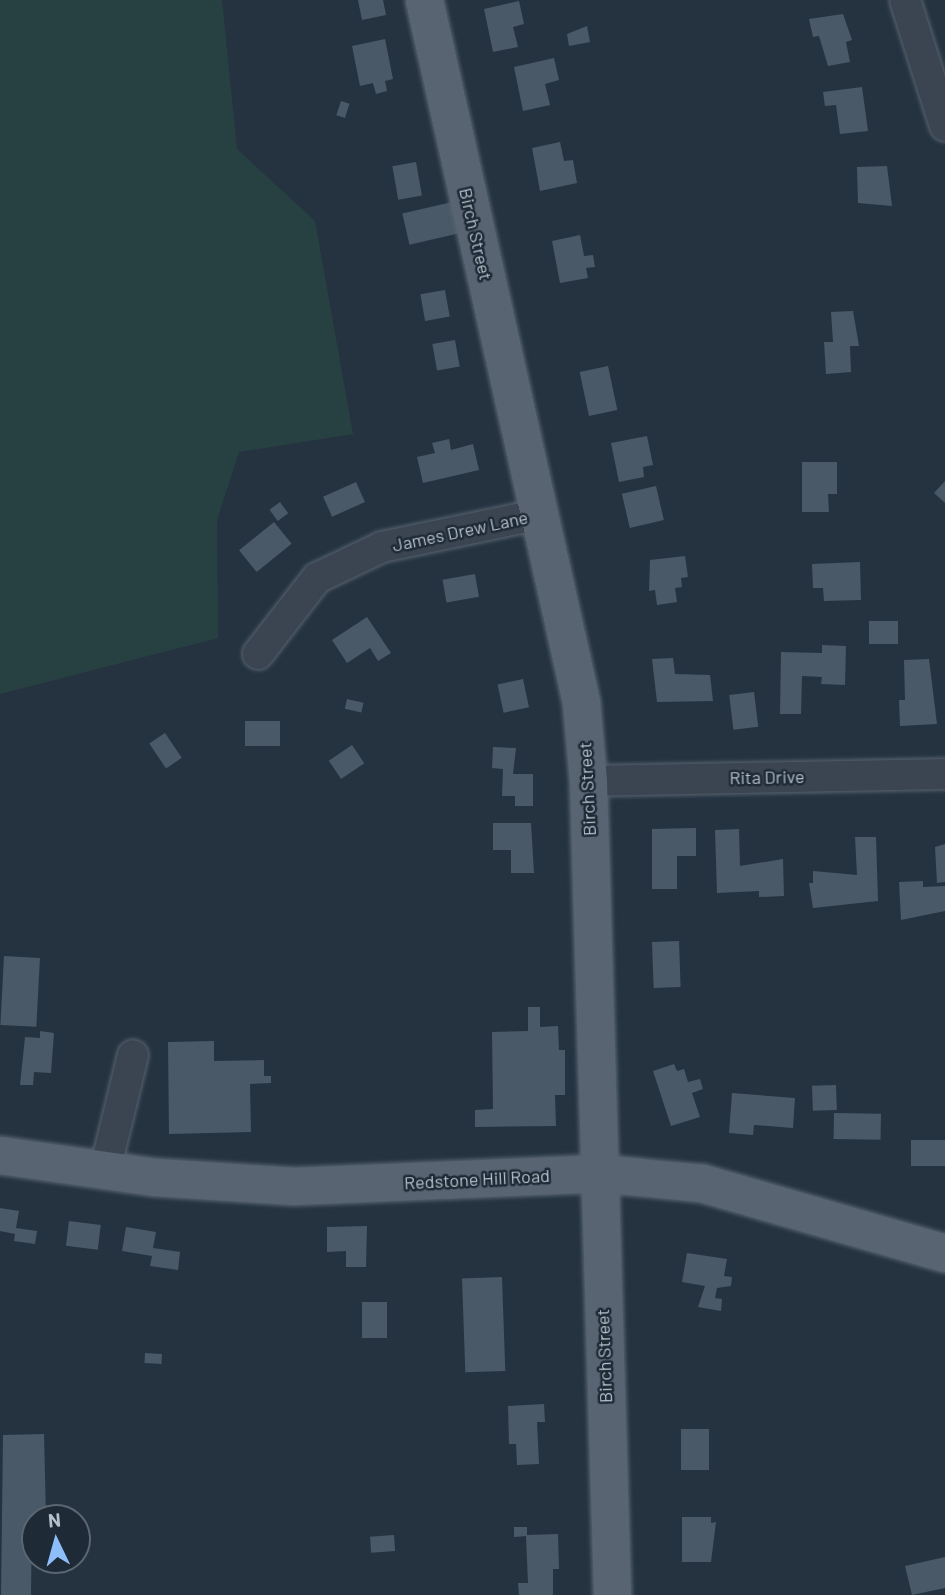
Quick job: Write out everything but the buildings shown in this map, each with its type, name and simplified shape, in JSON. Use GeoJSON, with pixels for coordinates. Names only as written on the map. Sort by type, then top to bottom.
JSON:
{"type":"FeatureCollection","features":[{"type":"Feature","properties":{"kind":"main road","name":"Birch Street"},"geometry":{"type":"LineString","coordinates":[[424,0],[537,515],[581,702],[589,781],[612,1595]]}},
{"type":"Feature","properties":{"kind":"main road","name":"Redstone Hill Road"},"geometry":{"type":"LineString","coordinates":[[0,1155],[105,1170],[294,1186],[598,1173],[702,1183],[945,1253]]}},
{"type":"Feature","properties":{"kind":"street"},"geometry":{"type":"LineString","coordinates":[[905,0],[945,125]]}},
{"type":"Feature","properties":{"kind":"street","name":"James Drew Lane"},"geometry":{"type":"LineString","coordinates":[[258,654],[317,578],[382,547],[537,515]]}},
{"type":"Feature","properties":{"kind":"street","name":"Rita Drive"},"geometry":{"type":"LineString","coordinates":[[589,781],[945,774]]}},
{"type":"Feature","properties":{"kind":"street"},"geometry":{"type":"LineString","coordinates":[[105,1170],[133,1055]]}},
{"type":"Feature","properties":{"kind":"green space"},"geometry":{"type":"Polygon","coordinates":[[[0,0],[222,0],[237,149],[315,221],[353,434],[239,452],[217,520],[218,638],[0,694],[0,0]]]}}]}
